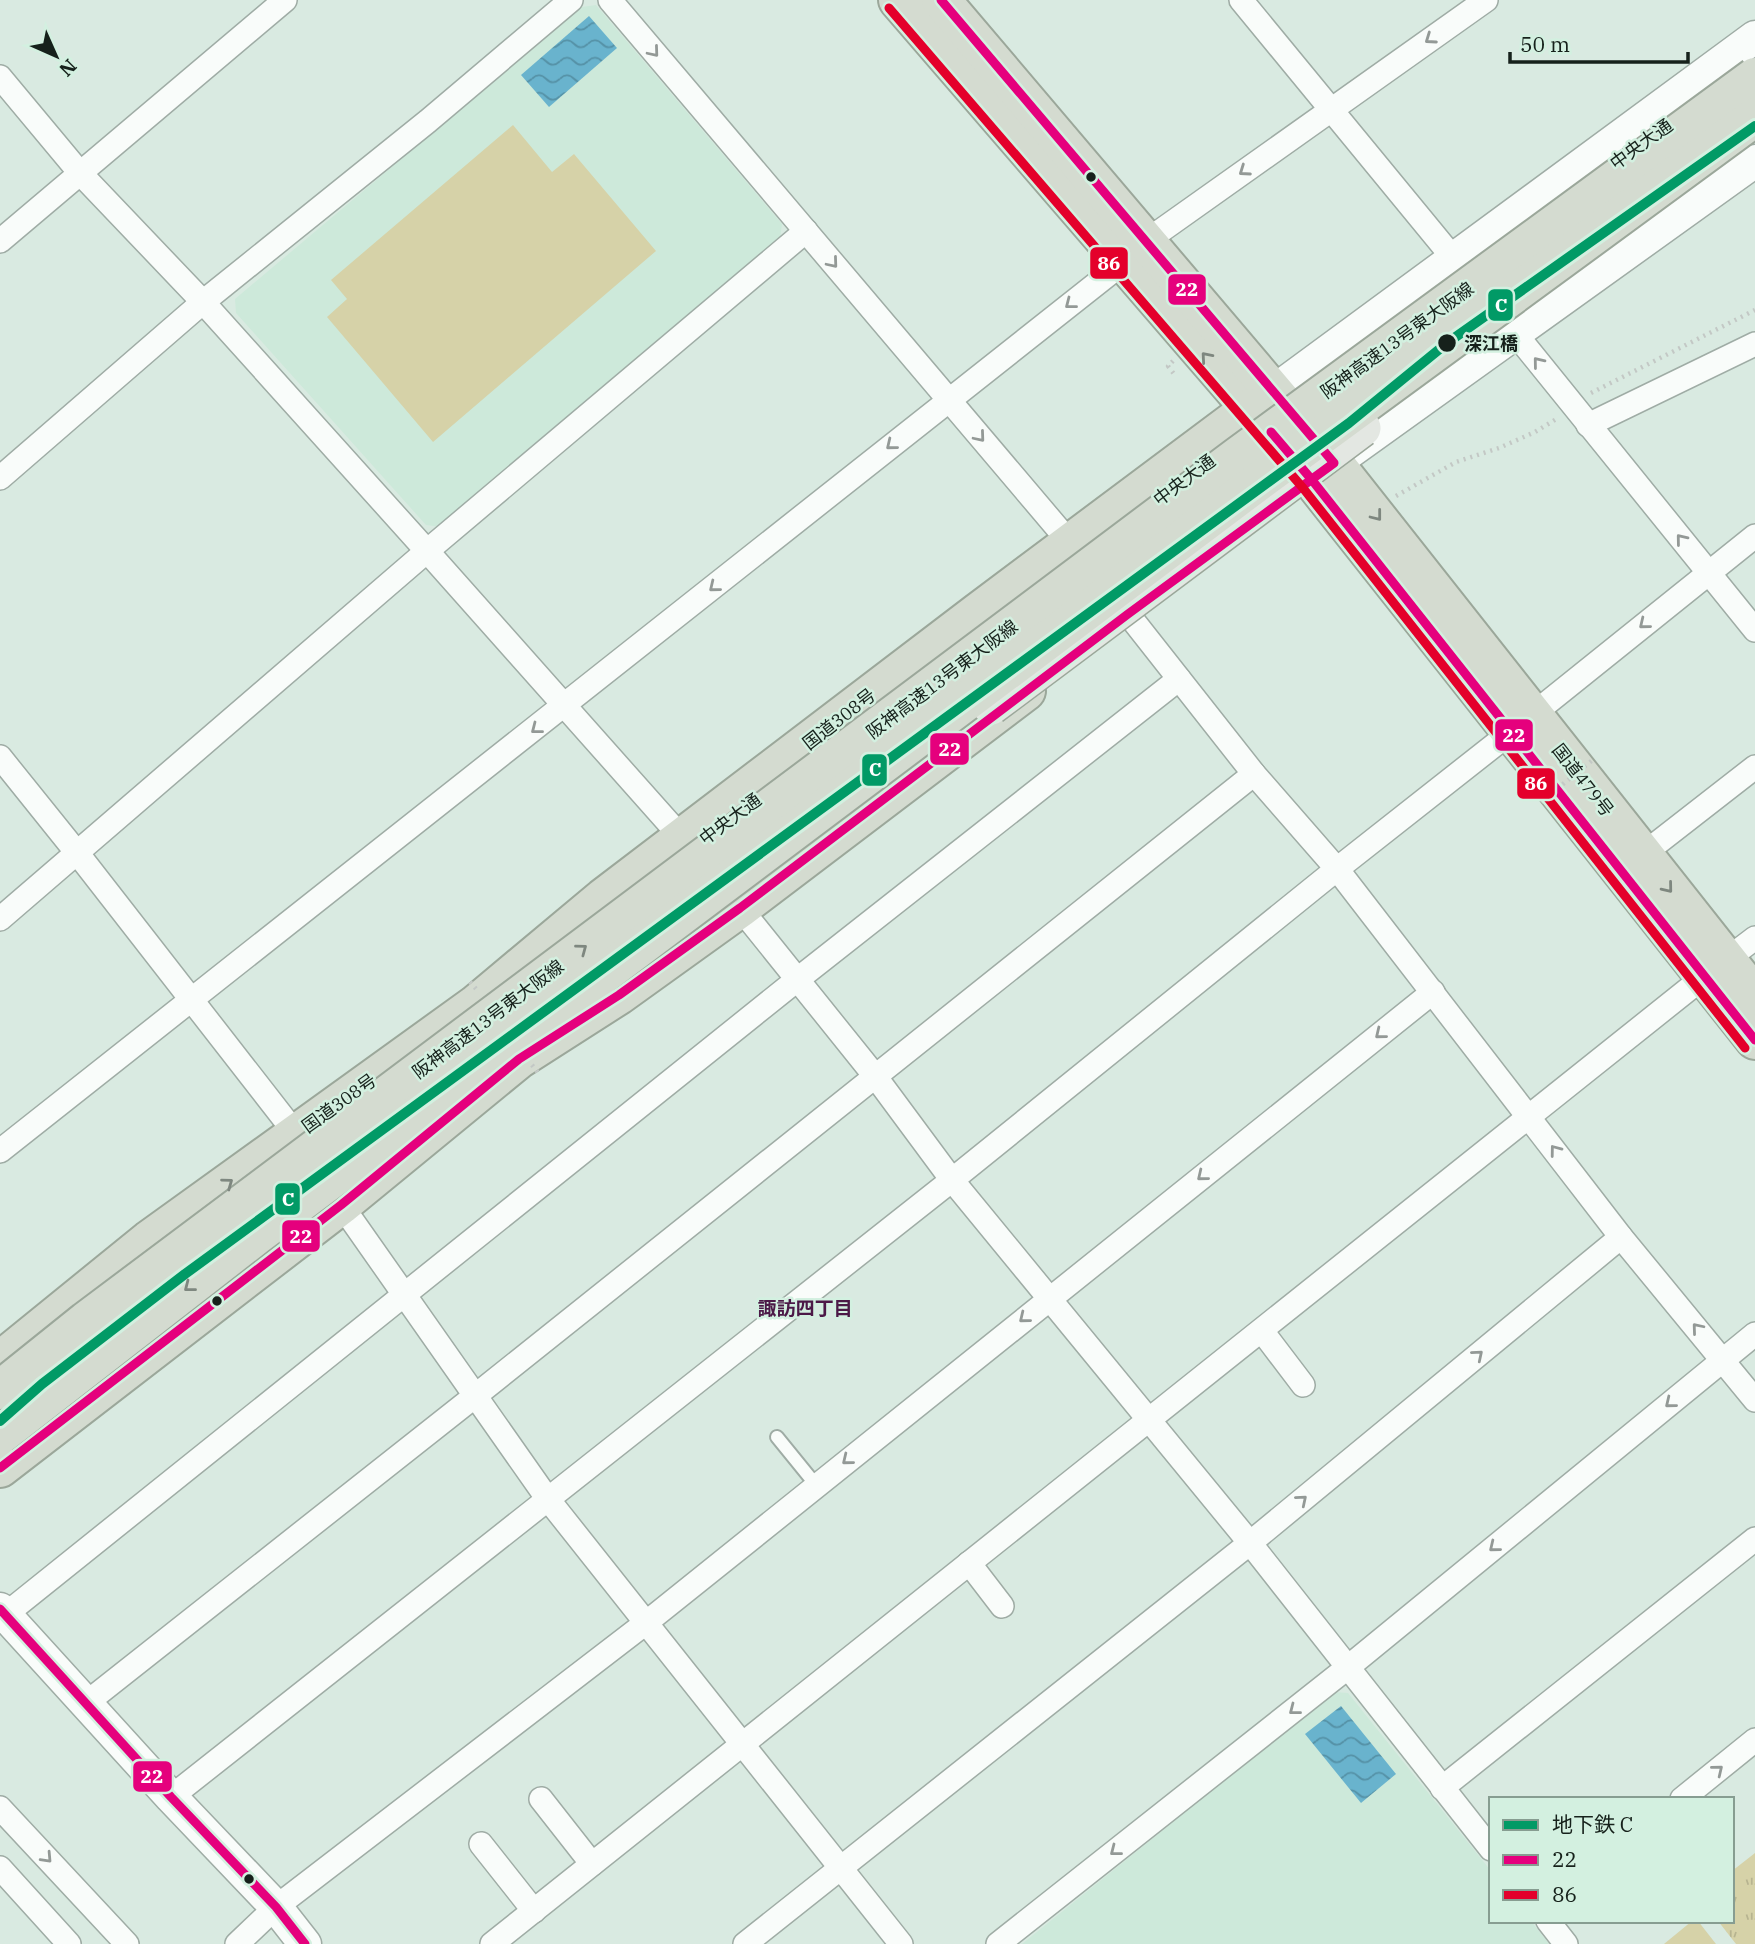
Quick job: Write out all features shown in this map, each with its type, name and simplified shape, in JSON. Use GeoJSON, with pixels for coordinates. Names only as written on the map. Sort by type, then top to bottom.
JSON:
{"type":"FeatureCollection","features":[{"type":"Feature","properties":{"kind":"highway"},"geometry":{"type":"LineString","coordinates":[[0,1468],[341,1205],[519,1059],[619,995],[740,908],[1128,614],[1323,471],[1134,252],[898,0]]}},
{"type":"Feature","properties":{"kind":"highway"},"geometry":{"type":"LineString","coordinates":[[941,0],[1134,252]]}},
{"type":"Feature","properties":{"kind":"highway","name":"阪神高速13号東大阪線"},"geometry":{"type":"LineString","coordinates":[[3,1421],[86,1321],[1237,457],[1755,77]]}},
{"type":"Feature","properties":{"kind":"highway","name":"阪神高速13号東大阪線"},"geometry":{"type":"LineString","coordinates":[[3,1421],[268,1226],[1255,484],[1755,117]]}},
{"type":"Feature","properties":{"kind":"highway","name":"国道308号"},"geometry":{"type":"LineString","coordinates":[[0,1361],[149,1240],[475,1005],[603,898],[1262,400]]}},
{"type":"Feature","properties":{"kind":"highway","name":"国道479号"},"geometry":{"type":"LineString","coordinates":[[1323,471],[1521,724],[1729,958],[1755,1040]]}},
{"type":"Feature","properties":{"kind":"highway","name":"国道479号"},"geometry":{"type":"LineString","coordinates":[[1521,724],[1642,855],[1729,958],[1755,996]]}},
{"type":"Feature","properties":{"kind":"highway"},"geometry":{"type":"LineString","coordinates":[[0,1374],[79,1313],[236,1209]]}},
{"type":"Feature","properties":{"kind":"main road","name":"中央大通"},"geometry":{"type":"LineString","coordinates":[[617,904],[1218,455],[1755,60]]}},
{"type":"Feature","properties":{"kind":"main road"},"geometry":{"type":"LineString","coordinates":[[657,953],[1521,310],[1755,140]]}},
{"type":"Feature","properties":{"kind":"street"},"geometry":{"type":"LineString","coordinates":[[0,241],[285,0]]}},
{"type":"Feature","properties":{"kind":"street"},"geometry":{"type":"LineString","coordinates":[[0,478],[202,302],[428,121],[571,0]]}},
{"type":"Feature","properties":{"kind":"street"},"geometry":{"type":"LineString","coordinates":[[610,0],[1071,544]]}},
{"type":"Feature","properties":{"kind":"street"},"geometry":{"type":"LineString","coordinates":[[1241,0],[1454,260]]}},
{"type":"Feature","properties":{"kind":"street"},"geometry":{"type":"LineString","coordinates":[[0,1151],[565,706],[1134,252],[1486,0]]}},
{"type":"Feature","properties":{"kind":"street"},"geometry":{"type":"LineString","coordinates":[[1262,400],[1755,37]]}},
{"type":"Feature","properties":{"kind":"street"},"geometry":{"type":"LineString","coordinates":[[0,78],[80,173],[202,302],[683,839]]}},
{"type":"Feature","properties":{"kind":"street"},"geometry":{"type":"LineString","coordinates":[[1323,471],[1755,161]]}},
{"type":"Feature","properties":{"kind":"street"},"geometry":{"type":"LineString","coordinates":[[0,919],[427,551],[806,232]]}},
{"type":"Feature","properties":{"kind":"street"},"geometry":{"type":"LineString","coordinates":[[1514,332],[1755,630]]}},
{"type":"Feature","properties":{"kind":"street"},"geometry":{"type":"LineString","coordinates":[[1582,418],[1755,344]]}},
{"type":"Feature","properties":{"kind":"street"},"geometry":{"type":"LineString","coordinates":[[171,1797],[952,1180],[1336,869],[1755,536]]}},
{"type":"Feature","properties":{"kind":"street"},"geometry":{"type":"LineString","coordinates":[[1128,614],[1254,774],[1336,869],[1621,1237],[1755,1400]]}},
{"type":"Feature","properties":{"kind":"street"},"geometry":{"type":"LineString","coordinates":[[305,1944],[276,1907],[171,1797],[3,1612],[1179,679]]}},
{"type":"Feature","properties":{"kind":"street"},"geometry":{"type":"LineString","coordinates":[[0,757],[297,1134],[341,1205],[547,1498],[901,1944]]}},
{"type":"Feature","properties":{"kind":"street"},"geometry":{"type":"LineString","coordinates":[[1642,855],[1755,767]]}},
{"type":"Feature","properties":{"kind":"street"},"geometry":{"type":"LineString","coordinates":[[85,1704],[1254,774]]}},
{"type":"Feature","properties":{"kind":"street"},"geometry":{"type":"LineString","coordinates":[[740,908],[875,1076],[952,1180],[1250,1543],[1489,1847]]}},
{"type":"Feature","properties":{"kind":"street"},"geometry":{"type":"LineString","coordinates":[[492,1944],[1729,958]]}},
{"type":"Feature","properties":{"kind":"street"},"geometry":{"type":"LineString","coordinates":[[237,1944],[276,1907],[647,1622],[1433,992]]}},
{"type":"Feature","properties":{"kind":"street"},"geometry":{"type":"LineString","coordinates":[[745,1944],[1250,1543],[1621,1237]]}},
{"type":"Feature","properties":{"kind":"street"},"geometry":{"type":"LineString","coordinates":[[1262,1331],[1303,1385]]}},
{"type":"Feature","properties":{"kind":"street"},"geometry":{"type":"LineString","coordinates":[[998,1944],[1347,1668],[1755,1334]]}},
{"type":"Feature","properties":{"kind":"street"},"geometry":{"type":"LineString","coordinates":[[1442,1788],[1755,1539]]}},
{"type":"Feature","properties":{"kind":"street"},"geometry":{"type":"LineString","coordinates":[[970,1563],[1002,1606]]}},
{"type":"Feature","properties":{"kind":"street"},"geometry":{"type":"LineString","coordinates":[[1685,1797],[1755,1741]]}},
{"type":"Feature","properties":{"kind":"street"},"geometry":{"type":"LineString","coordinates":[[541,1799],[592,1864]]}},
{"type":"Feature","properties":{"kind":"street"},"geometry":{"type":"LineString","coordinates":[[0,1808],[127,1944]]}},
{"type":"Feature","properties":{"kind":"street"},"geometry":{"type":"LineString","coordinates":[[481,1844],[534,1911]]}},
{"type":"Feature","properties":{"kind":"street"},"geometry":{"type":"LineString","coordinates":[[0,1868],[69,1944]]}},
{"type":"Feature","properties":{"kind":"street"},"geometry":{"type":"LineString","coordinates":[[1550,1923],[1566,1944]]}},
{"type":"Feature","properties":{"kind":"lane"},"geometry":{"type":"LineString","coordinates":[[776,1437],[816,1485]]}},
{"type":"Feature","properties":{"kind":"path"},"geometry":{"type":"LineString","coordinates":[[1390,501],[1456,462],[1582,418],[1582,397],[1755,310]]}},
{"type":"Feature","properties":{"kind":"path"},"geometry":{"type":"LineString","coordinates":[[1541,802],[1595,758]]}},
{"type":"Feature","properties":{"kind":"shaded area"},"geometry":{"type":"Polygon","coordinates":[[[596,5],[782,224],[780,239],[441,527],[426,525],[236,313],[235,299],[582,7],[596,5]]]}},
{"type":"Feature","properties":{"kind":"shaded area"},"geometry":{"type":"Polygon","coordinates":[[[1334,1692],[1348,1693],[1489,1869],[1489,1923],[1533,1923],[1549,1944],[1022,1944],[1334,1692]]]}},
{"type":"Feature","properties":{"kind":"green space"},"geometry":{"type":"Polygon","coordinates":[[[513,125],[552,172],[574,154],[656,251],[433,442],[327,317],[347,299],[331,280],[513,125]]]}},
{"type":"Feature","properties":{"kind":"green space"},"geometry":{"type":"Polygon","coordinates":[[[1755,1853],[1755,1944],[1736,1944],[1720,1923],[1734,1923],[1734,1869],[1755,1853]]]}},
{"type":"Feature","properties":{"kind":"green space"},"geometry":{"type":"Polygon","coordinates":[[[1690,1923],[1700,1923],[1716,1944],[1664,1944],[1690,1923]]]}},
{"type":"Feature","properties":{"kind":"water"},"geometry":{"type":"Polygon","coordinates":[[[589,16],[617,48],[549,107],[521,75],[589,16]]]}},
{"type":"Feature","properties":{"kind":"water"},"geometry":{"type":"Polygon","coordinates":[[[1341,1706],[1396,1774],[1361,1803],[1305,1734],[1341,1706]]]}},
{"type":"Feature","properties":{"kind":"metro line","name":"C"},"geometry":{"type":"LineString","coordinates":[[0,1421],[42,1384],[185,1274],[1349,423],[1447,343],[1755,126]]}},
{"type":"Feature","properties":{"kind":"transit line","name":"22"},"geometry":{"type":"LineString","coordinates":[[0,1468],[341,1205],[519,1059],[619,995],[740,908],[1128,614],[1334,463],[941,0]]}},
{"type":"Feature","properties":{"kind":"transit line","name":"86"},"geometry":{"type":"LineString","coordinates":[[889,8],[1303,488],[1745,1048]]}},
{"type":"Feature","properties":{"kind":"transit line","name":"22"},"geometry":{"type":"LineString","coordinates":[[1271,432],[1312,480],[1755,1040]]}},
{"type":"Feature","properties":{"kind":"transit line","name":"22"},"geometry":{"type":"LineString","coordinates":[[0,1609],[171,1797],[276,1907],[305,1944]]}},
{"type":"Feature","properties":{"kind":"place","name":"深江橋"},"geometry":{"type":"Point","coordinates":[1447,343]}},
{"type":"Feature","properties":{"kind":"district","name":"諏訪四丁目"},"geometry":{"type":"Point","coordinates":[805,1308]}}]}
